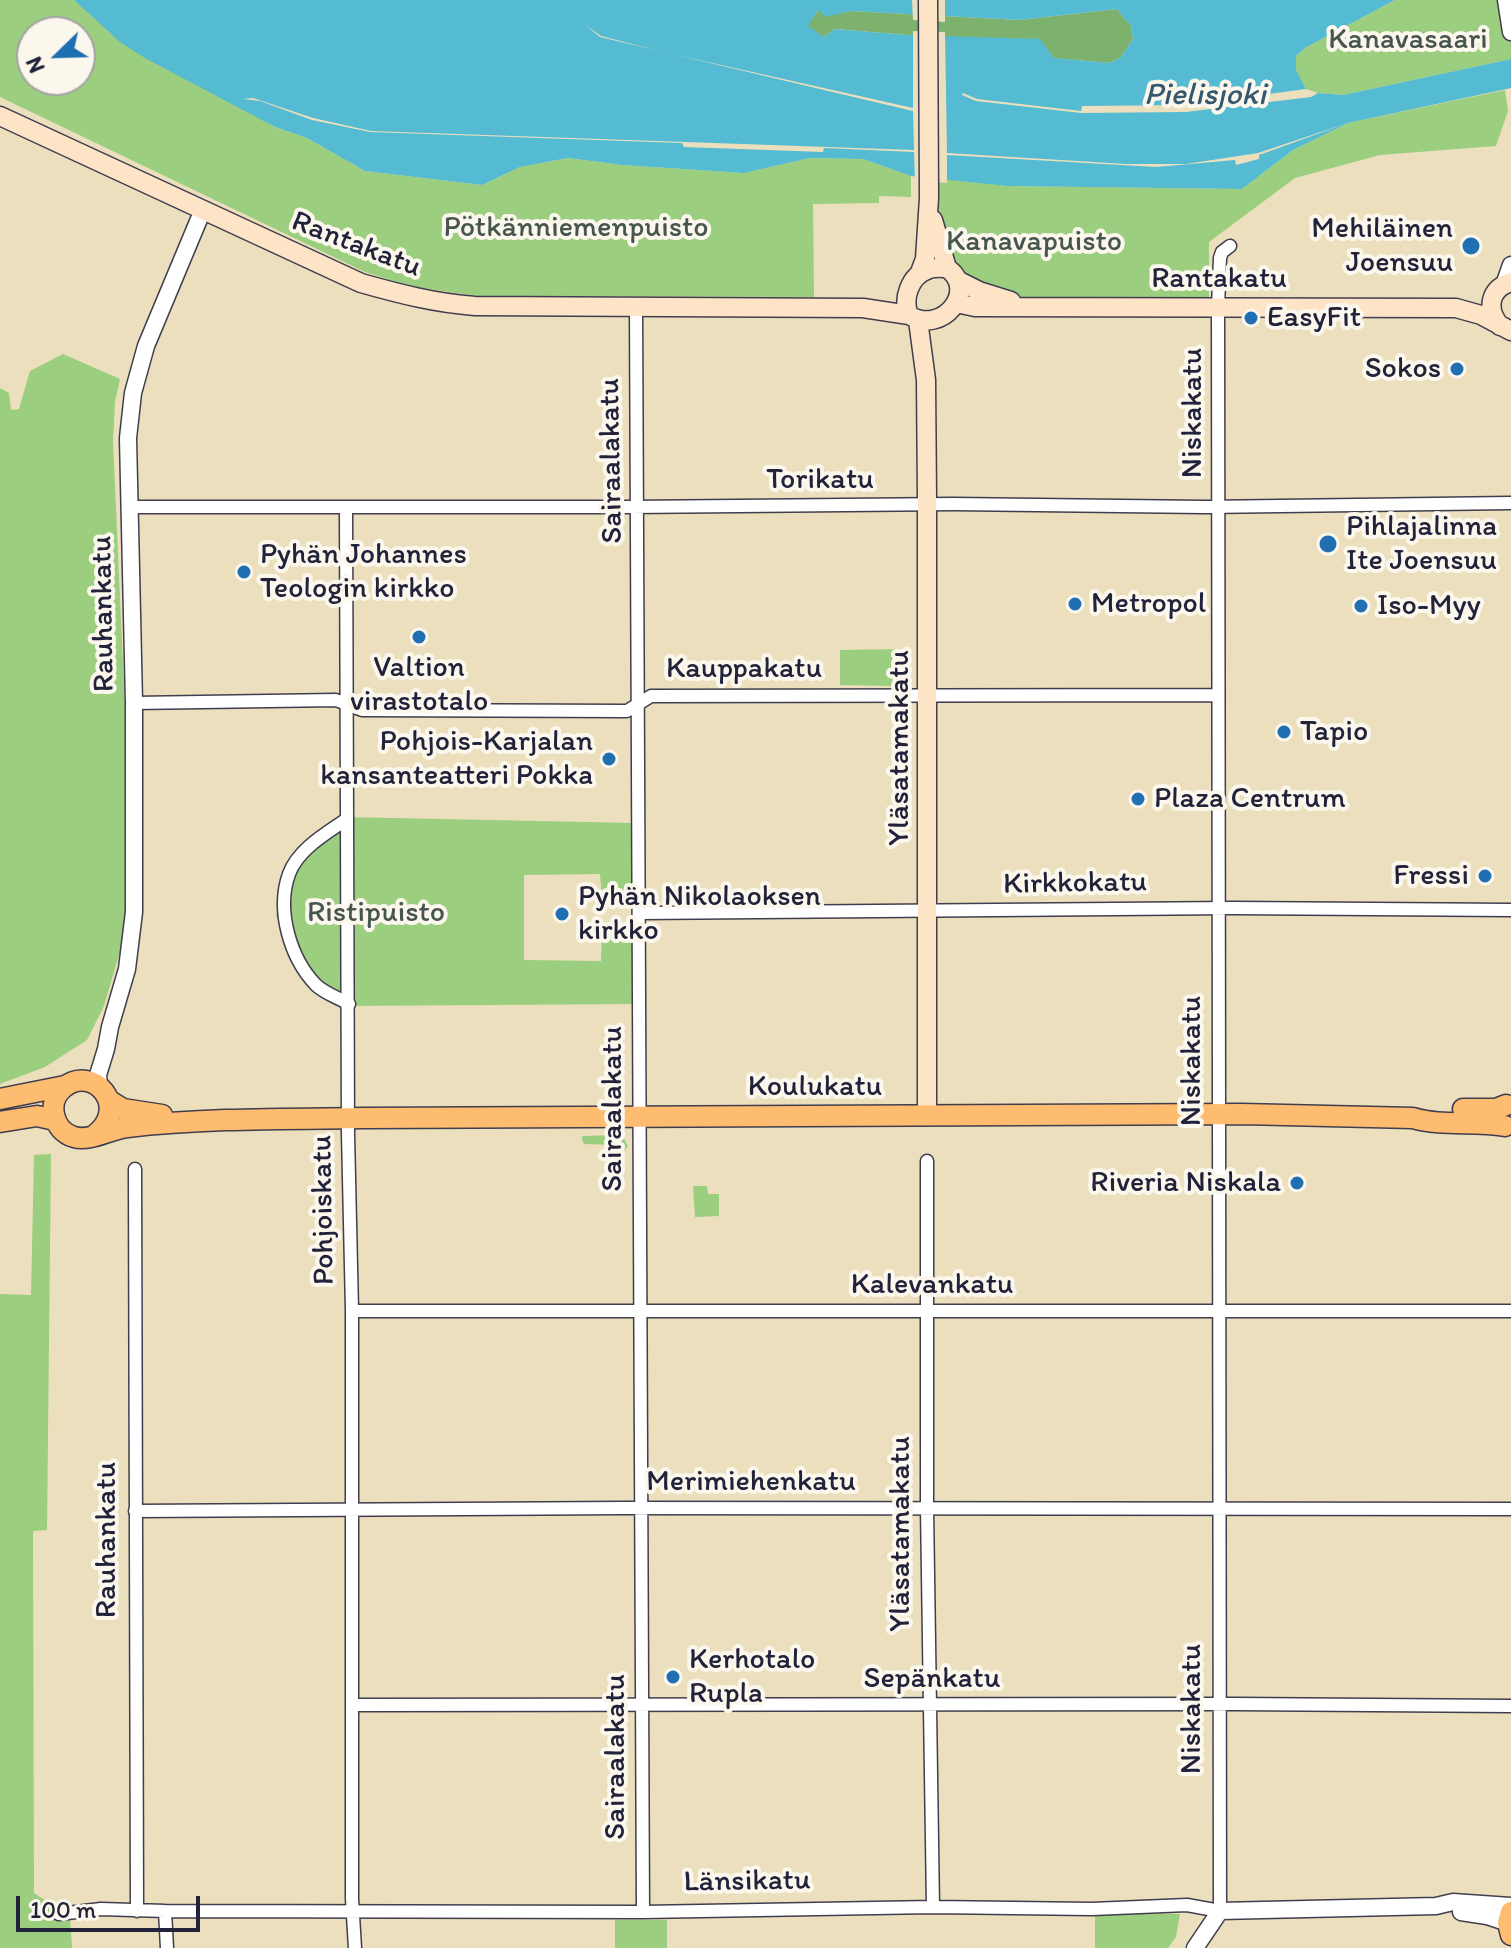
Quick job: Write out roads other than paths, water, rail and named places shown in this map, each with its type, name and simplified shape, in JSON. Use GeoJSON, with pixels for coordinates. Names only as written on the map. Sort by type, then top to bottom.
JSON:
{"type":"FeatureCollection","features":[{"type":"Feature","properties":{"kind":"main road"},"geometry":{"type":"LineString","coordinates":[[928,0],[929,200],[925,259],[906,307],[914,318],[939,319],[956,303],[960,290],[937,241],[929,200]]}},
{"type":"Feature","properties":{"kind":"main road","name":"Rantakatu"},"geometry":{"type":"LineString","coordinates":[[0,116],[361,283],[433,303],[475,306],[863,308],[914,318]]}},
{"type":"Feature","properties":{"kind":"main road"},"geometry":{"type":"LineString","coordinates":[[914,281],[927,269],[953,274]]}},
{"type":"Feature","properties":{"kind":"main road","name":"Rantakatu"},"geometry":{"type":"LineString","coordinates":[[953,274],[979,291],[1029,307]]}},
{"type":"Feature","properties":{"kind":"main road","name":"Rantakatu"},"geometry":{"type":"LineString","coordinates":[[863,308],[890,299],[914,281]]}},
{"type":"Feature","properties":{"kind":"main road"},"geometry":{"type":"LineString","coordinates":[[1504,285],[1492,298],[1491,308],[1493,318],[1505,329]]}},
{"type":"Feature","properties":{"kind":"main road","name":"Rantakatu"},"geometry":{"type":"LineString","coordinates":[[1456,308],[1480,300],[1504,285]]}},
{"type":"Feature","properties":{"kind":"main road","name":"Rantakatu"},"geometry":{"type":"LineString","coordinates":[[956,303],[975,307],[1456,308],[1481,315],[1505,329]]}},
{"type":"Feature","properties":{"kind":"main road","name":"Yläsatamakatu"},"geometry":{"type":"LineString","coordinates":[[914,318],[926,380]]}},
{"type":"Feature","properties":{"kind":"main road","name":"Yläsatamakatu"},"geometry":{"type":"LineString","coordinates":[[927,1116],[929,695],[926,380],[932,340],[939,319]]}},
{"type":"Feature","properties":{"kind":"main road"},"geometry":{"type":"LineString","coordinates":[[0,1099],[71,1084],[88,1081],[104,1094],[110,1117],[104,1128],[95,1135],[83,1139],[71,1137],[61,1130],[55,1120],[54,1101],[71,1084]]}},
{"type":"Feature","properties":{"kind":"main road","name":"Koulukatu"},"geometry":{"type":"LineString","coordinates":[[104,1094],[123,1109],[144,1114],[218,1120]]}},
{"type":"Feature","properties":{"kind":"main road","name":"Koulukatu"},"geometry":{"type":"LineString","coordinates":[[95,1135],[128,1127],[218,1120],[348,1118],[1218,1114],[1413,1118],[1432,1124],[1479,1122],[1508,1116]]}},
{"type":"Feature","properties":{"kind":"main road"},"geometry":{"type":"LineString","coordinates":[[0,1122],[37,1116],[55,1120]]}},
{"type":"Feature","properties":{"kind":"street"},"geometry":{"type":"LineString","coordinates":[[1506,0],[1511,32]]}},
{"type":"Feature","properties":{"kind":"street","name":"Rauhankatu"},"geometry":{"type":"LineString","coordinates":[[104,1094],[98,1075],[127,969],[134,912],[134,703],[128,438],[133,393],[146,346],[202,212]]}},
{"type":"Feature","properties":{"kind":"street","name":"Niskakatu"},"geometry":{"type":"LineString","coordinates":[[1220,1911],[1218,307],[1220,258],[1230,246]]}},
{"type":"Feature","properties":{"kind":"street"},"geometry":{"type":"LineString","coordinates":[[1504,285],[1511,265]]}},
{"type":"Feature","properties":{"kind":"street","name":"Sairaalakatu"},"geometry":{"type":"LineString","coordinates":[[636,306],[643,1912]]}},
{"type":"Feature","properties":{"kind":"street","name":"Torikatu"},"geometry":{"type":"LineString","coordinates":[[129,507],[1219,507],[1511,503]]}},
{"type":"Feature","properties":{"kind":"street","name":"Pohjoiskatu"},"geometry":{"type":"LineString","coordinates":[[346,508],[355,1948]]}},
{"type":"Feature","properties":{"kind":"street","name":"Kauppakatu"},"geometry":{"type":"LineString","coordinates":[[134,703],[336,700],[362,710],[627,711],[651,696],[1217,695]]}},
{"type":"Feature","properties":{"kind":"street"},"geometry":{"type":"LineString","coordinates":[[347,819],[315,840],[289,873],[283,914],[292,946],[317,986],[349,1004]]}},
{"type":"Feature","properties":{"kind":"street","name":"Kirkkokatu"},"geometry":{"type":"LineString","coordinates":[[639,913],[1218,908],[1511,910]]}},
{"type":"Feature","properties":{"kind":"street","name":"Rauhankatu"},"geometry":{"type":"LineString","coordinates":[[71,1084],[88,1069],[110,1027]]}},
{"type":"Feature","properties":{"kind":"street","name":"Yläsatamakatu"},"geometry":{"type":"LineString","coordinates":[[927,1161],[927,1508],[933,1907]]}},
{"type":"Feature","properties":{"kind":"street","name":"Rauhankatu"},"geometry":{"type":"LineString","coordinates":[[135,1169],[137,1911]]}},
{"type":"Feature","properties":{"kind":"street","name":"Kalevankatu"},"geometry":{"type":"LineString","coordinates":[[352,1311],[1511,1311]]}},
{"type":"Feature","properties":{"kind":"street","name":"Merimiehenkatu"},"geometry":{"type":"LineString","coordinates":[[135,1511],[1219,1507],[1511,1509]]}},
{"type":"Feature","properties":{"kind":"street","name":"Sepänkatu"},"geometry":{"type":"LineString","coordinates":[[352,1705],[1511,1706]]}},
{"type":"Feature","properties":{"kind":"street","name":"Länsikatu"},"geometry":{"type":"LineString","coordinates":[[59,1914],[101,1909],[643,1912],[933,1907],[1092,1909],[1187,1905],[1220,1911],[1436,1906],[1510,1919]]}},
{"type":"Feature","properties":{"kind":"street"},"geometry":{"type":"LineString","coordinates":[[165,1911],[167,1948]]}},
{"type":"Feature","properties":{"kind":"street"},"geometry":{"type":"LineString","coordinates":[[1195,1948],[1220,1911]]}},
{"type":"Feature","properties":{"kind":"water","name":"Pielisjoki"},"geometry":{"type":"Polygon","coordinates":[[[74,0],[1395,0],[1305,48],[1296,56],[1296,70],[1306,89],[1343,95],[1511,59],[1511,88],[1348,123],[1293,150],[1242,189],[1007,186],[911,176],[863,159],[810,158],[744,173],[568,158],[520,167],[482,185],[365,171],[307,138],[275,127],[120,42],[96,20],[96,16],[92,16],[74,0]],[[1117,9],[1019,20],[850,11],[826,17],[818,10],[808,26],[824,37],[835,29],[908,35],[1040,39],[1054,58],[1110,63],[1121,57],[1133,39],[1131,26],[1117,9]]]}},
{"type":"Feature","properties":{"kind":"place","name":"Mehiläinen Joensuu"},"geometry":{"type":"Point","coordinates":[1471,246]}},
{"type":"Feature","properties":{"kind":"place","name":"EasyFit"},"geometry":{"type":"Point","coordinates":[1251,318]}},
{"type":"Feature","properties":{"kind":"place","name":"Sokos"},"geometry":{"type":"Point","coordinates":[1457,369]}},
{"type":"Feature","properties":{"kind":"place","name":"Pihlajalinna Ite Joensuu"},"geometry":{"type":"Point","coordinates":[1328,544]}},
{"type":"Feature","properties":{"kind":"place","name":"Pyhän Johannes Teologin kirkko"},"geometry":{"type":"Point","coordinates":[244,572]}},
{"type":"Feature","properties":{"kind":"place","name":"Metropol"},"geometry":{"type":"Point","coordinates":[1075,604]}},
{"type":"Feature","properties":{"kind":"place","name":"Iso-Myy"},"geometry":{"type":"Point","coordinates":[1361,606]}},
{"type":"Feature","properties":{"kind":"place","name":"Valtion virastotalo"},"geometry":{"type":"Point","coordinates":[419,637]}},
{"type":"Feature","properties":{"kind":"place","name":"Tapio"},"geometry":{"type":"Point","coordinates":[1284,732]}},
{"type":"Feature","properties":{"kind":"place","name":"Pohjois-Karjalan kansanteatteri Pokka"},"geometry":{"type":"Point","coordinates":[609,759]}},
{"type":"Feature","properties":{"kind":"place","name":"Plaza Centrum"},"geometry":{"type":"Point","coordinates":[1138,799]}},
{"type":"Feature","properties":{"kind":"place","name":"Fressi"},"geometry":{"type":"Point","coordinates":[1485,876]}},
{"type":"Feature","properties":{"kind":"place","name":"Pyhän Nikolaoksen kirkko"},"geometry":{"type":"Point","coordinates":[562,914]}},
{"type":"Feature","properties":{"kind":"place","name":"Riveria Niskala"},"geometry":{"type":"Point","coordinates":[1297,1183]}},
{"type":"Feature","properties":{"kind":"place","name":"Kerhotalo Rupla"},"geometry":{"type":"Point","coordinates":[673,1677]}},
{"type":"Feature","properties":{"kind":"park label","name":"Kanavasaari"},"geometry":{"type":"Point","coordinates":[1408,40]}},
{"type":"Feature","properties":{"kind":"park label","name":"Pötkänniemenpuisto"},"geometry":{"type":"Point","coordinates":[576,228]}},
{"type":"Feature","properties":{"kind":"park label","name":"Kanavapuisto"},"geometry":{"type":"Point","coordinates":[1034,242]}},
{"type":"Feature","properties":{"kind":"park label","name":"Ristipuisto"},"geometry":{"type":"Point","coordinates":[376,913]}}]}
